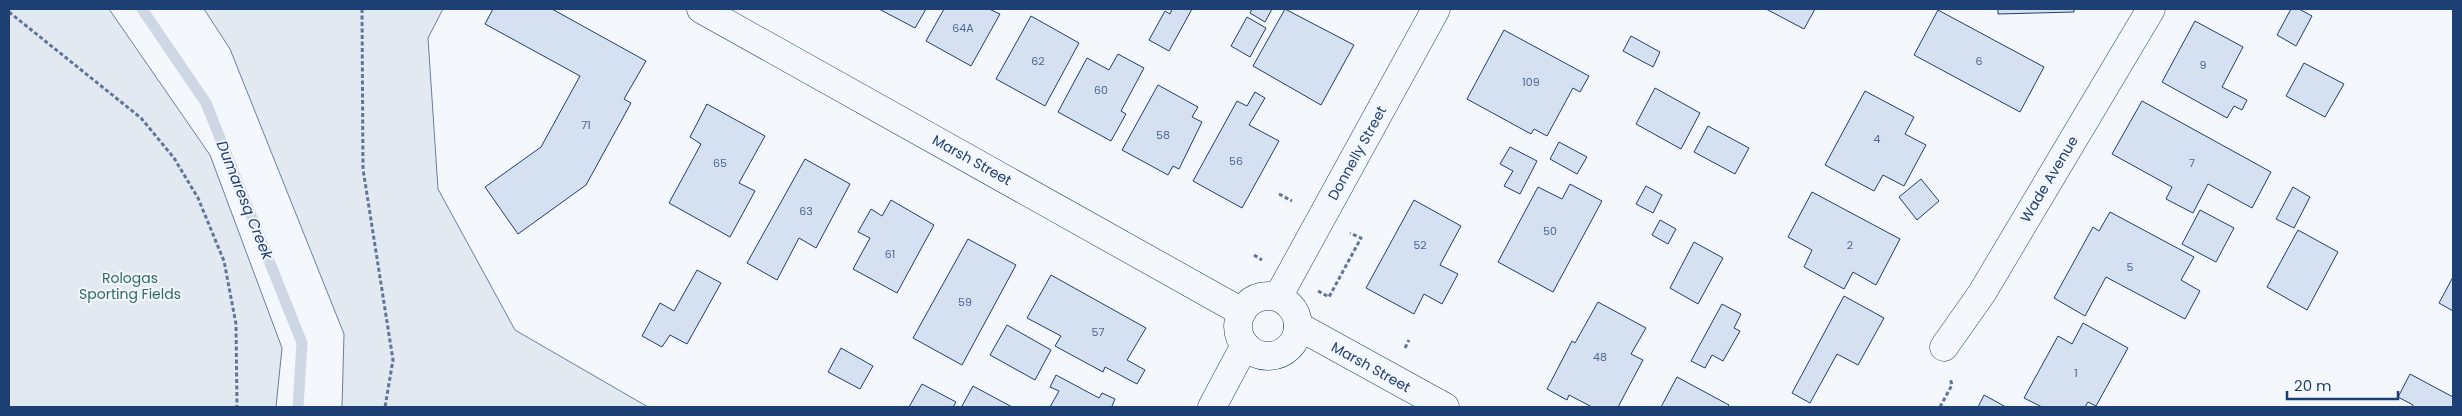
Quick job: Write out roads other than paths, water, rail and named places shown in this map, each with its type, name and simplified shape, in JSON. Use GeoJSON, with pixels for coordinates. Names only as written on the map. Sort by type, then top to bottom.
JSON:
{"type":"FeatureCollection","features":[{"type":"Feature","properties":{"kind":"main road","name":"Marsh Street"},"geometry":{"type":"LineString","coordinates":[[701,9],[1242,312]]}},
{"type":"Feature","properties":{"kind":"main road","name":"Donnelly Street"},"geometry":{"type":"LineString","coordinates":[[1278,297],[1436,9]]}},
{"type":"Feature","properties":{"kind":"main road","name":"Wade Avenue"},"geometry":{"type":"LineString","coordinates":[[1944,347],[1982,293],[2151,9]]}},
{"type":"Feature","properties":{"kind":"main road"},"geometry":{"type":"LineString","coordinates":[[1267,296],[1278,297],[1286,302],[1292,309],[1298,326],[1292,344],[1278,354],[1260,355],[1245,345],[1238,329],[1242,312],[1258,298],[1267,296]]}},
{"type":"Feature","properties":{"kind":"main road","name":"Marsh Street"},"geometry":{"type":"LineString","coordinates":[[1298,326],[1445,407]]}},
{"type":"Feature","properties":{"kind":"main road"},"geometry":{"type":"LineString","coordinates":[[1212,407],[1245,345]]}},
{"type":"Feature","properties":{"kind":"waterway","name":"Dumaresq Creek"},"geometry":{"type":"LineString","coordinates":[[142,9],[206,103],[302,343],[298,407]]}},
{"type":"Feature","properties":{"kind":"park label","name":"Rologas Sporting Fields"},"geometry":{"type":"Point","coordinates":[130,286]}}]}
